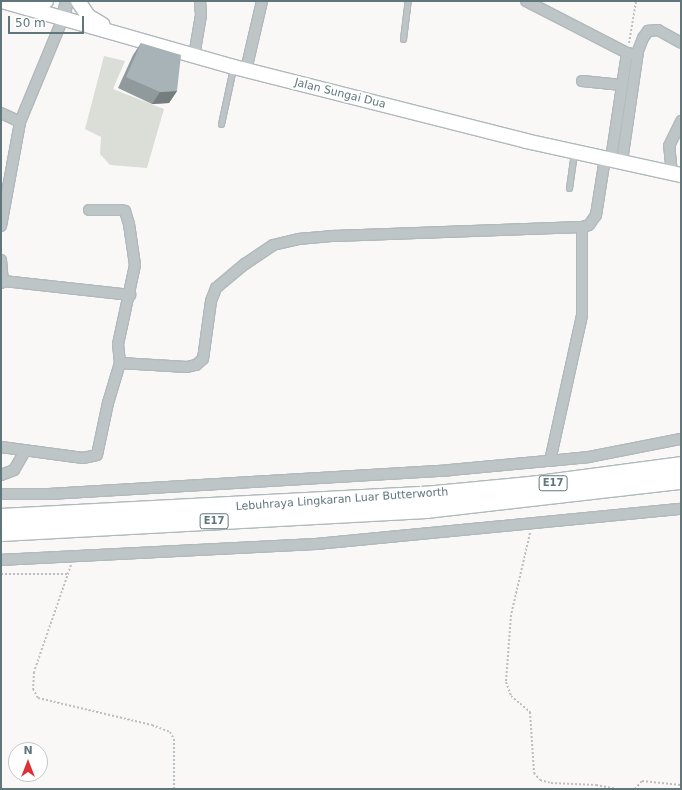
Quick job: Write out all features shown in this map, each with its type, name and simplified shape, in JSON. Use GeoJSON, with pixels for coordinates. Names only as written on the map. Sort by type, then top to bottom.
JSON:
{"type":"FeatureCollection","features":[{"type":"Feature","properties":{"kind":"highway","name":"Lebuhraya Lingkaran Luar Butterworth"},"geometry":{"type":"LineString","coordinates":[[1,518],[425,502],[681,466]]}},
{"type":"Feature","properties":{"kind":"highway","name":"Lebuhraya Lingkaran Luar Butterworth"},"geometry":{"type":"LineString","coordinates":[[1,532],[425,502],[681,480]]}},
{"type":"Feature","properties":{"kind":"main road","name":"Jalan Sungai Dua"},"geometry":{"type":"LineString","coordinates":[[2,1],[240,68],[574,152],[613,159],[677,174]]}},
{"type":"Feature","properties":{"kind":"main road"},"geometry":{"type":"LineString","coordinates":[[24,1],[46,1]]}},
{"type":"Feature","properties":{"kind":"main road"},"geometry":{"type":"LineString","coordinates":[[78,1],[88,16],[114,33]]}},
{"type":"Feature","properties":{"kind":"street"},"geometry":{"type":"LineString","coordinates":[[1,226],[20,122],[63,18],[67,1]]}},
{"type":"Feature","properties":{"kind":"street"},"geometry":{"type":"LineString","coordinates":[[194,56],[201,15],[200,1]]}},
{"type":"Feature","properties":{"kind":"street"},"geometry":{"type":"LineString","coordinates":[[240,68],[262,1]]}},
{"type":"Feature","properties":{"kind":"street"},"geometry":{"type":"LineString","coordinates":[[526,1],[627,53],[637,55]]}},
{"type":"Feature","properties":{"kind":"street"},"geometry":{"type":"LineString","coordinates":[[120,363],[186,367],[196,365],[203,359],[211,301],[216,288],[245,264],[274,244],[298,239],[334,236],[582,227],[589,225],[596,215],[613,159],[637,55],[643,38],[648,31],[658,30],[681,43]]}},
{"type":"Feature","properties":{"kind":"street"},"geometry":{"type":"LineString","coordinates":[[613,159],[627,53]]}},
{"type":"Feature","properties":{"kind":"street"},"geometry":{"type":"LineString","coordinates":[[582,81],[622,85]]}},
{"type":"Feature","properties":{"kind":"street"},"geometry":{"type":"LineString","coordinates":[[1,113],[20,122]]}},
{"type":"Feature","properties":{"kind":"street"},"geometry":{"type":"LineString","coordinates":[[677,174],[669,146],[681,121]]}},
{"type":"Feature","properties":{"kind":"street"},"geometry":{"type":"LineString","coordinates":[[1,447],[83,458],[97,455],[108,403],[120,363],[118,344],[136,265],[127,215],[121,210],[89,210]]}},
{"type":"Feature","properties":{"kind":"street"},"geometry":{"type":"LineString","coordinates":[[550,461],[582,315],[582,227]]}},
{"type":"Feature","properties":{"kind":"street"},"geometry":{"type":"LineString","coordinates":[[1,260],[2,282],[130,295]]}},
{"type":"Feature","properties":{"kind":"street"},"geometry":{"type":"LineString","coordinates":[[1,494],[48,494],[416,473],[589,457],[681,439]]}},
{"type":"Feature","properties":{"kind":"street"},"geometry":{"type":"LineString","coordinates":[[1,475],[14,470],[26,451]]}},
{"type":"Feature","properties":{"kind":"street"},"geometry":{"type":"LineString","coordinates":[[1,560],[72,554],[316,544],[533,522],[681,510]]}},
{"type":"Feature","properties":{"kind":"lane"},"geometry":{"type":"LineString","coordinates":[[402,39],[408,1]]}},
{"type":"Feature","properties":{"kind":"lane"},"geometry":{"type":"LineString","coordinates":[[221,124],[240,68]]}},
{"type":"Feature","properties":{"kind":"lane"},"geometry":{"type":"LineString","coordinates":[[569,188],[574,152]]}},
{"type":"Feature","properties":{"kind":"path"},"geometry":{"type":"LineString","coordinates":[[627,53],[636,1]]}},
{"type":"Feature","properties":{"kind":"path"},"geometry":{"type":"LineString","coordinates":[[533,522],[511,615],[506,682],[511,696],[530,712],[534,773],[540,780],[551,783],[596,785],[616,789]]}},
{"type":"Feature","properties":{"kind":"path"},"geometry":{"type":"LineString","coordinates":[[72,554],[72,562],[34,672],[32,688],[38,698],[152,725],[170,732],[174,739],[174,789]]}},
{"type":"Feature","properties":{"kind":"path"},"geometry":{"type":"LineString","coordinates":[[1,574],[68,574]]}},
{"type":"Feature","properties":{"kind":"path"},"geometry":{"type":"LineString","coordinates":[[636,789],[642,781],[681,785]]}},
{"type":"Feature","properties":{"kind":"shaded area"},"geometry":{"type":"Polygon","coordinates":[[[104,56],[125,61],[113,89],[164,109],[147,168],[110,165],[100,154],[101,137],[85,129],[104,56]]]}},
{"type":"Feature","properties":{"kind":"building"},"geometry":{"type":"Polygon","coordinates":[[[141,43],[181,55],[177,91],[160,92],[126,77],[141,43]]]}}]}
